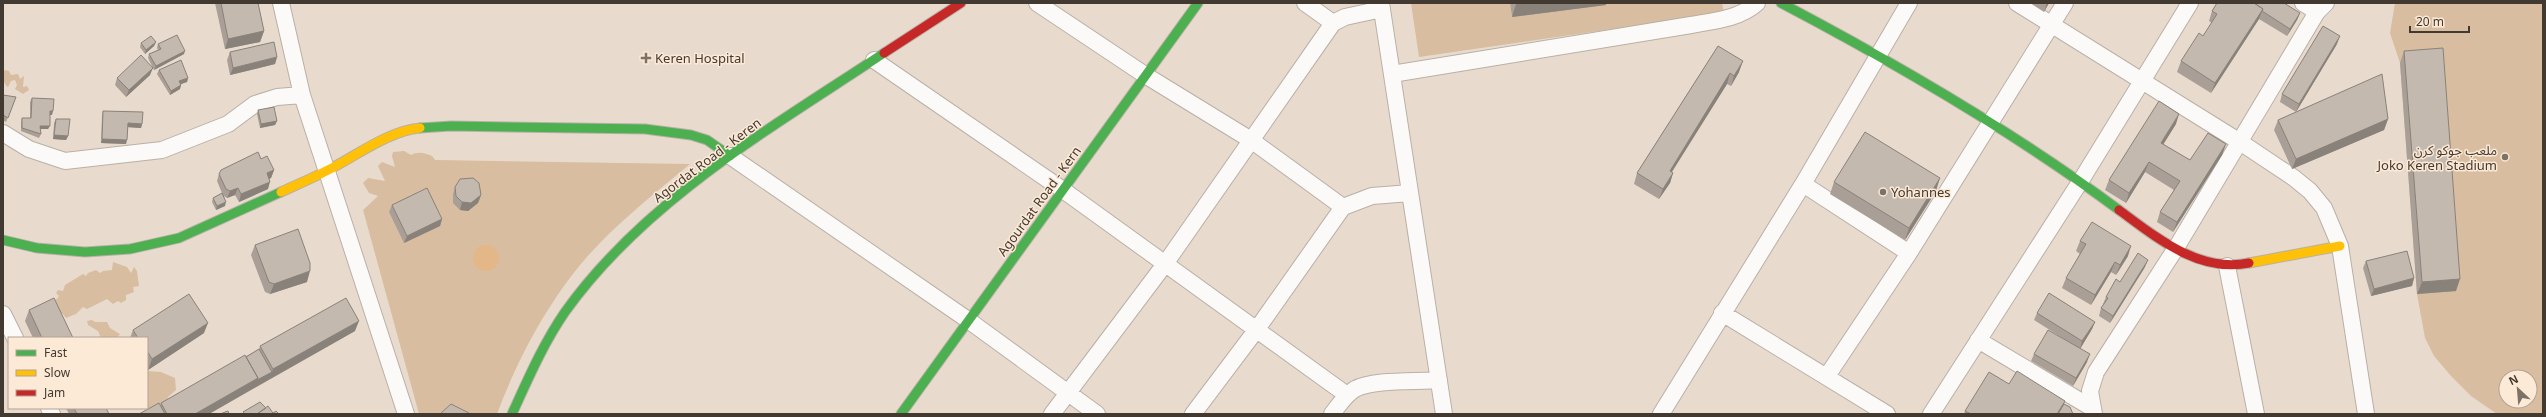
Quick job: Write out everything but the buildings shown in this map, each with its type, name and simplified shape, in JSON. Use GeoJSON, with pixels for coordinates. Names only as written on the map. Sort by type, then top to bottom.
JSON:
{"type":"FeatureCollection","features":[{"type":"Feature","properties":{"kind":"main road","name":"Agordat Road - Keren"},"geometry":{"type":"LineString","coordinates":[[512,414],[532,369],[565,312],[609,258],[674,198],[730,156],[961,3]]}},
{"type":"Feature","properties":{"kind":"main road","name":"Agourdat Road - Kern"},"geometry":{"type":"LineString","coordinates":[[901,414],[1198,3]]}},
{"type":"Feature","properties":{"kind":"main road"},"geometry":{"type":"LineString","coordinates":[[1781,3],[1876,56],[1989,124],[2080,182],[2176,248],[2202,261],[2227,266],[2256,263],[2340,246]]}},
{"type":"Feature","properties":{"kind":"main road"},"geometry":{"type":"LineString","coordinates":[[3,240],[37,248],[85,252],[130,249],[179,238],[327,171],[382,141],[411,129],[451,126],[645,129],[691,135],[707,140],[730,156]]}},
{"type":"Feature","properties":{"kind":"street"},"geometry":{"type":"LineString","coordinates":[[282,3],[302,95],[406,414]]}},
{"type":"Feature","properties":{"kind":"street"},"geometry":{"type":"LineString","coordinates":[[1037,3],[1146,75],[1252,140],[1343,207]]}},
{"type":"Feature","properties":{"kind":"street"},"geometry":{"type":"LineString","coordinates":[[1306,3],[1333,23]]}},
{"type":"Feature","properties":{"kind":"street"},"geometry":{"type":"LineString","coordinates":[[1392,74],[1731,18],[1750,9],[1756,3]]}},
{"type":"Feature","properties":{"kind":"street"},"geometry":{"type":"LineString","coordinates":[[1661,414],[1803,184],[1876,56],[1910,3]]}},
{"type":"Feature","properties":{"kind":"street"},"geometry":{"type":"LineString","coordinates":[[2017,3],[2240,142],[2294,178],[2310,191],[2324,208],[2340,246],[2366,414]]}},
{"type":"Feature","properties":{"kind":"street"},"geometry":{"type":"LineString","coordinates":[[1827,376],[1909,253],[2065,3]]}},
{"type":"Feature","properties":{"kind":"street"},"geometry":{"type":"LineString","coordinates":[[1931,414],[2080,182],[2190,3]]}},
{"type":"Feature","properties":{"kind":"street"},"geometry":{"type":"LineString","coordinates":[[2093,411],[2090,391],[2096,372],[2176,248],[2322,8],[2303,3]]}},
{"type":"Feature","properties":{"kind":"street"},"geometry":{"type":"LineString","coordinates":[[1052,414],[1165,264],[1333,23],[1345,17],[1382,6],[1444,414]]}},
{"type":"Feature","properties":{"kind":"street"},"geometry":{"type":"LineString","coordinates":[[874,60],[1063,190],[1347,395]]}},
{"type":"Feature","properties":{"kind":"street"},"geometry":{"type":"LineString","coordinates":[[3,133],[29,149],[65,160],[162,150],[228,124],[255,104],[277,97],[302,95]]}},
{"type":"Feature","properties":{"kind":"street"},"geometry":{"type":"LineString","coordinates":[[730,156],[968,320],[1097,414]]}},
{"type":"Feature","properties":{"kind":"street"},"geometry":{"type":"LineString","coordinates":[[1803,184],[1909,253]]}},
{"type":"Feature","properties":{"kind":"street"},"geometry":{"type":"LineString","coordinates":[[1193,414],[1256,330],[1343,207],[1372,196],[1410,193]]}},
{"type":"Feature","properties":{"kind":"street"},"geometry":{"type":"LineString","coordinates":[[2227,266],[2256,414]]}},
{"type":"Feature","properties":{"kind":"street"},"geometry":{"type":"LineString","coordinates":[[3,314],[14,337]]}},
{"type":"Feature","properties":{"kind":"street"},"geometry":{"type":"LineString","coordinates":[[1722,314],[1827,376],[1887,414]]}},
{"type":"Feature","properties":{"kind":"street"},"geometry":{"type":"LineString","coordinates":[[1978,340],[2093,411]]}},
{"type":"Feature","properties":{"kind":"street"},"geometry":{"type":"LineString","coordinates":[[1332,414],[1347,395],[1357,388],[1371,385],[1439,380]]}},
{"type":"Feature","properties":{"kind":"shaded area"},"geometry":{"type":"Polygon","coordinates":[[[1411,3],[1510,3],[1512,17],[1605,3],[1722,3],[1724,13],[1419,57],[1411,3]]]}},
{"type":"Feature","properties":{"kind":"shaded area"},"geometry":{"type":"Polygon","coordinates":[[[2395,3],[2543,3],[2543,414],[2497,414],[2471,396],[2451,376],[2434,356],[2425,338],[2417,294],[2400,63],[2390,33],[2395,3]]]}},
{"type":"Feature","properties":{"kind":"shaded area"},"geometry":{"type":"Polygon","coordinates":[[[5,70],[9,71],[11,75],[18,74],[20,79],[24,76],[23,87],[27,86],[29,90],[23,94],[15,89],[17,85],[15,80],[11,81],[8,87],[6,86],[3,78],[5,70]]]}},
{"type":"Feature","properties":{"kind":"shaded area"},"geometry":{"type":"Polygon","coordinates":[[[404,151],[411,155],[419,153],[427,154],[432,156],[435,160],[690,164],[610,233],[572,275],[546,312],[535,332],[514,373],[497,414],[419,414],[363,210],[378,196],[369,193],[363,183],[368,178],[385,181],[378,166],[382,162],[395,167],[392,156],[393,152],[404,151]]]}},
{"type":"Feature","properties":{"kind":"shaded area"},"geometry":{"type":"Polygon","coordinates":[[[486,245],[495,249],[499,258],[495,267],[486,271],[477,267],[473,258],[477,249],[486,245]]]}},
{"type":"Feature","properties":{"kind":"shaded area"},"geometry":{"type":"Polygon","coordinates":[[[113,262],[127,267],[131,273],[134,267],[137,271],[139,286],[133,287],[134,292],[126,295],[126,300],[121,303],[118,301],[113,304],[107,299],[87,309],[83,307],[76,314],[66,318],[63,314],[57,314],[49,301],[57,299],[59,296],[56,293],[58,290],[63,291],[65,285],[83,274],[86,276],[88,273],[96,270],[100,273],[103,271],[112,270],[113,262]]]}},
{"type":"Feature","properties":{"kind":"shaded area"},"geometry":{"type":"Polygon","coordinates":[[[92,320],[95,322],[107,322],[110,328],[120,334],[118,337],[101,337],[98,331],[88,325],[87,321],[92,320]]]}},
{"type":"Feature","properties":{"kind":"shaded area"},"geometry":{"type":"Polygon","coordinates":[[[148,371],[161,372],[175,378],[176,390],[168,397],[165,409],[148,408],[148,371]]]}},
{"type":"Feature","properties":{"kind":"traffic: fast"},"geometry":{"type":"LineString","coordinates":[[901,414],[1198,3]]}},
{"type":"Feature","properties":{"kind":"traffic: fast"},"geometry":{"type":"LineString","coordinates":[[1781,3],[1868,50],[1954,100],[2038,153],[2119,210]]}},
{"type":"Feature","properties":{"kind":"traffic: fast"},"geometry":{"type":"LineString","coordinates":[[512,414],[543,349],[565,312],[597,272],[633,235],[671,201],[712,169],[755,138],[884,53]]}},
{"type":"Feature","properties":{"kind":"traffic: fast"},"geometry":{"type":"LineString","coordinates":[[420,128],[451,126],[645,129],[691,135],[707,140],[730,156]]}},
{"type":"Feature","properties":{"kind":"traffic: fast"},"geometry":{"type":"LineString","coordinates":[[3,240],[37,248],[85,252],[130,249],[179,238],[281,192]]}},
{"type":"Feature","properties":{"kind":"traffic: slow"},"geometry":{"type":"LineString","coordinates":[[281,192],[322,173],[384,139],[408,130],[420,128]]}},
{"type":"Feature","properties":{"kind":"traffic: slow"},"geometry":{"type":"LineString","coordinates":[[2249,263],[2340,246]]}},
{"type":"Feature","properties":{"kind":"traffic: jam"},"geometry":{"type":"LineString","coordinates":[[884,53],[961,3]]}},
{"type":"Feature","properties":{"kind":"traffic: jam"},"geometry":{"type":"LineString","coordinates":[[2119,210],[2164,242],[2196,258],[2213,263],[2231,265],[2249,263]]}},
{"type":"Feature","properties":{"kind":"place","name":"Keren Hospital"},"geometry":{"type":"Point","coordinates":[646,58]}},
{"type":"Feature","properties":{"kind":"place","name":"ملعب جوكو كرن Joko Keren Stadium"},"geometry":{"type":"Point","coordinates":[2505,157]}},
{"type":"Feature","properties":{"kind":"place","name":"Yohannes"},"geometry":{"type":"Point","coordinates":[1883,192]}}]}
